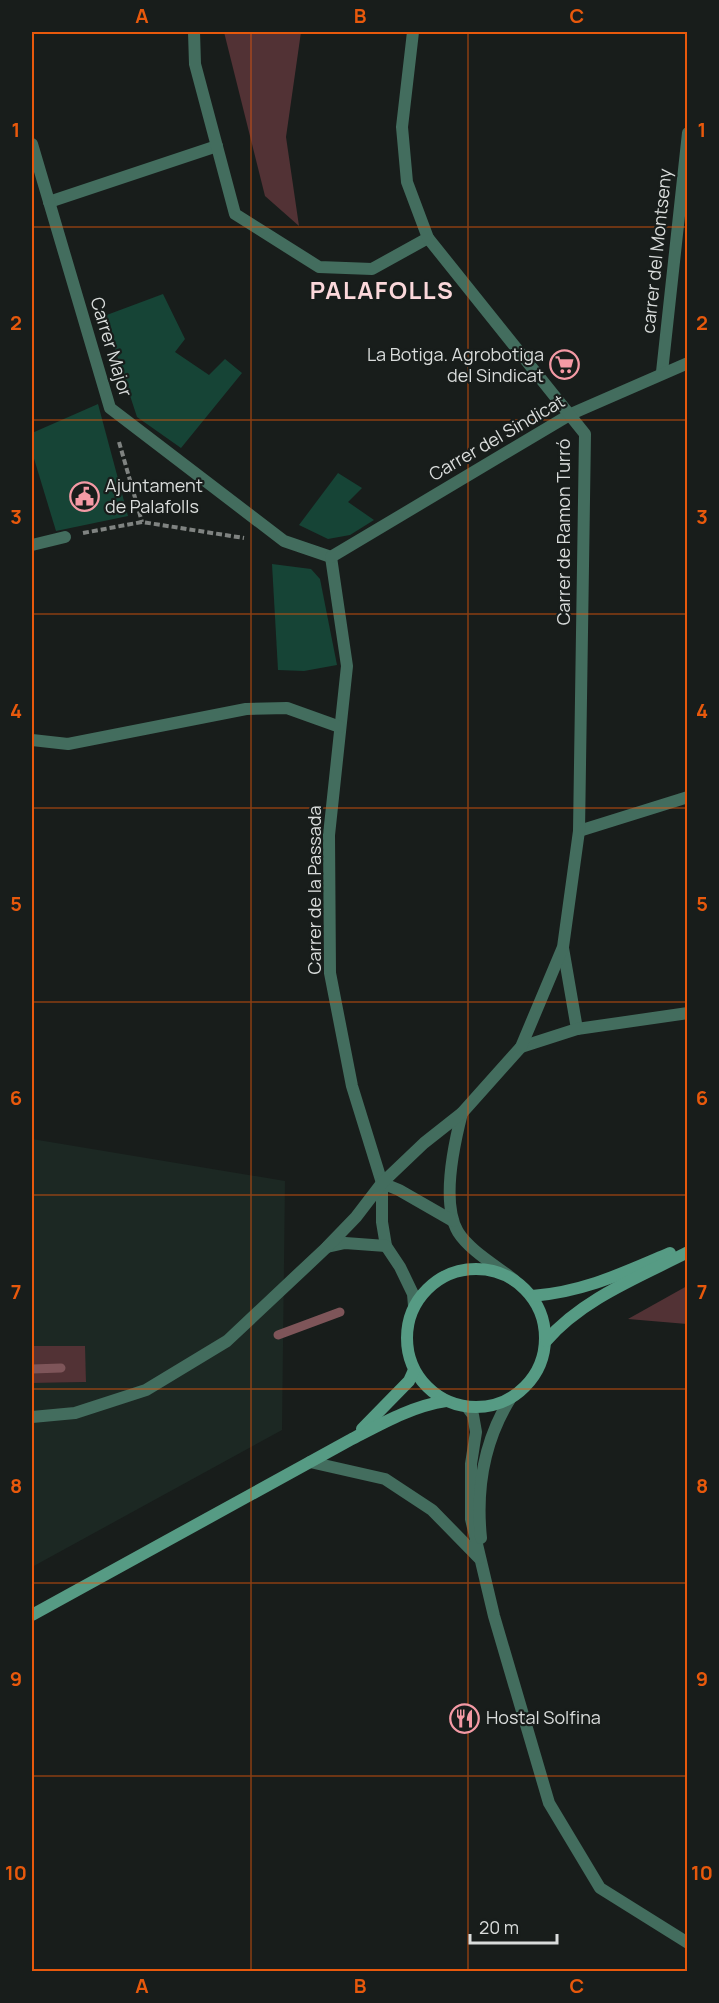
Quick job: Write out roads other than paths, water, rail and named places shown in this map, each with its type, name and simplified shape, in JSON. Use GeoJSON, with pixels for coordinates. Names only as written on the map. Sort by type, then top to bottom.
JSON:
{"type":"FeatureCollection","features":[{"type":"Feature","properties":{"kind":"main road"},"geometry":{"type":"LineString","coordinates":[[532,1296],[565,1293],[600,1283],[687,1245]]}},
{"type":"Feature","properties":{"kind":"main road"},"geometry":{"type":"LineString","coordinates":[[546,1341],[561,1323],[607,1294],[687,1252]]}},
{"type":"Feature","properties":{"kind":"main road"},"geometry":{"type":"LineString","coordinates":[[469,1269],[493,1271],[514,1280],[532,1296],[543,1317],[546,1341],[541,1364],[529,1384],[510,1399],[489,1407],[467,1407],[446,1401],[428,1388],[414,1370],[408,1349],[408,1327],[414,1306],[428,1288],[446,1276],[469,1269]]}},
{"type":"Feature","properties":{"kind":"main road"},"geometry":{"type":"LineString","coordinates":[[350,1440],[385,1408],[409,1381],[414,1370]]}},
{"type":"Feature","properties":{"kind":"main road"},"geometry":{"type":"LineString","coordinates":[[32,1615],[350,1440],[393,1418],[431,1403],[446,1401]]}},
{"type":"Feature","properties":{"kind":"street"},"geometry":{"type":"LineString","coordinates":[[194,32],[195,64],[235,214],[319,267],[372,269],[428,238]]}},
{"type":"Feature","properties":{"kind":"street","name":"Carrer de Ramon Turró"},"geometry":{"type":"LineString","coordinates":[[32,1417],[75,1413],[146,1390],[227,1341],[327,1247],[356,1217],[382,1183],[424,1143],[462,1113],[521,1047],[563,947],[579,831],[585,434],[428,238],[407,182],[402,128],[413,32]]}},
{"type":"Feature","properties":{"kind":"street","name":"carrer del Montseny"},"geometry":{"type":"LineString","coordinates":[[662,372],[687,133]]}},
{"type":"Feature","properties":{"kind":"street","name":"Carrer Major"},"geometry":{"type":"LineString","coordinates":[[32,144],[110,408],[284,541],[331,557]]}},
{"type":"Feature","properties":{"kind":"street"},"geometry":{"type":"LineString","coordinates":[[49,202],[217,146]]}},
{"type":"Feature","properties":{"kind":"street","name":"Carrer del Sindicat"},"geometry":{"type":"LineString","coordinates":[[331,557],[571,414],[662,372],[687,363]]}},
{"type":"Feature","properties":{"kind":"street"},"geometry":{"type":"LineString","coordinates":[[32,545],[65,537]]}},
{"type":"Feature","properties":{"kind":"street","name":"Carrer de la Passada"},"geometry":{"type":"LineString","coordinates":[[331,557],[347,666],[329,835],[330,973],[352,1086],[382,1183],[382,1222],[386,1246]]}},
{"type":"Feature","properties":{"kind":"street"},"geometry":{"type":"LineString","coordinates":[[32,740],[68,744],[246,709],[288,708],[340,727]]}},
{"type":"Feature","properties":{"kind":"street"},"geometry":{"type":"LineString","coordinates":[[579,831],[687,797]]}},
{"type":"Feature","properties":{"kind":"street","name":"Carrer de Ramon Turró"},"geometry":{"type":"LineString","coordinates":[[563,947],[577,1029]]}},
{"type":"Feature","properties":{"kind":"street"},"geometry":{"type":"LineString","coordinates":[[521,1047],[577,1029],[687,1013]]}},
{"type":"Feature","properties":{"kind":"street"},"geometry":{"type":"LineString","coordinates":[[462,1113],[451,1169],[453,1221],[459,1233],[514,1280]]}},
{"type":"Feature","properties":{"kind":"street"},"geometry":{"type":"LineString","coordinates":[[382,1183],[399,1190],[453,1221]]}},
{"type":"Feature","properties":{"kind":"street"},"geometry":{"type":"LineString","coordinates":[[327,1247],[345,1243],[386,1246],[400,1267],[413,1294],[414,1306]]}},
{"type":"Feature","properties":{"kind":"street"},"geometry":{"type":"LineString","coordinates":[[494,1616],[481,1536],[479,1490],[494,1429],[510,1399]]}},
{"type":"Feature","properties":{"kind":"street"},"geometry":{"type":"LineString","coordinates":[[467,1407],[473,1415],[476,1432],[471,1464],[471,1519],[494,1616],[549,1803],[600,1888],[687,1943]]}},
{"type":"Feature","properties":{"kind":"street"},"geometry":{"type":"LineString","coordinates":[[310,1462],[385,1479],[432,1510],[480,1559]]}},
{"type":"Feature","properties":{"kind":"waterway"},"geometry":{"type":"LineString","coordinates":[[278,1335],[340,1312]]}},
{"type":"Feature","properties":{"kind":"waterway"},"geometry":{"type":"LineString","coordinates":[[32,1369],[61,1368]]}},
{"type":"Feature","properties":{"kind":"place","name":"La Botiga. Agrobotiga del Sindicat"},"geometry":{"type":"Point","coordinates":[565,365]}},
{"type":"Feature","properties":{"kind":"place","name":"Ajuntament de Palafolls"},"geometry":{"type":"Point","coordinates":[84,496]}},
{"type":"Feature","properties":{"kind":"place","name":"Hostal Solfina"},"geometry":{"type":"Point","coordinates":[465,1718]}},
{"type":"Feature","properties":{"kind":"district","name":"PALAFOLLS"},"geometry":{"type":"Point","coordinates":[382,291]}}]}
